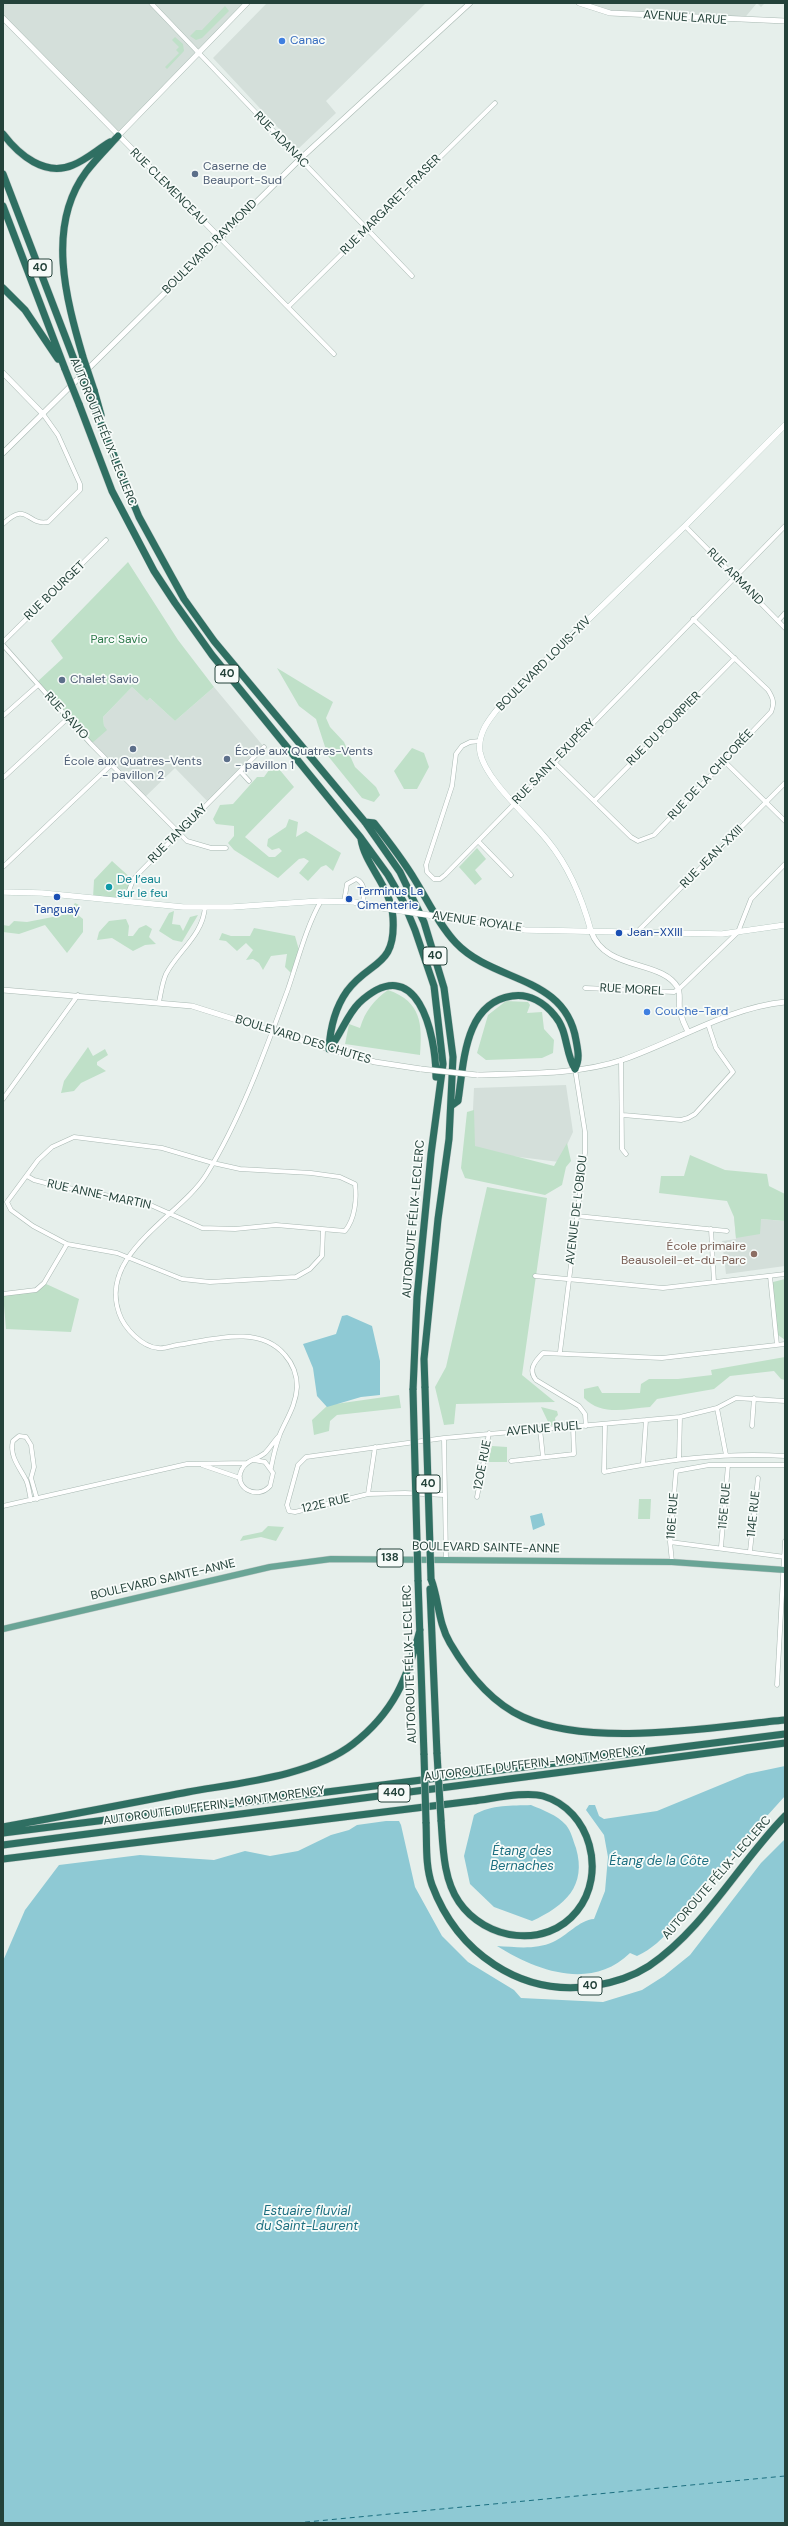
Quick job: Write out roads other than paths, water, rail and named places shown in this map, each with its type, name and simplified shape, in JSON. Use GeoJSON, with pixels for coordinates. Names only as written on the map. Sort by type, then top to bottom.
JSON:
{"type":"FeatureCollection","features":[{"type":"Feature","properties":{"kind":"highway"},"geometry":{"type":"LineString","coordinates":[[3,134],[16,151],[34,163],[50,168],[65,168],[75,165],[118,136]]}},
{"type":"Feature","properties":{"kind":"highway"},"geometry":{"type":"LineString","coordinates":[[92,392],[84,357],[73,323],[64,267],[62,234],[67,209],[76,188],[85,173],[118,136]]}},
{"type":"Feature","properties":{"kind":"highway","name":"AUTOROUTE FÉLIX-LECLERC"},"geometry":{"type":"LineString","coordinates":[[3,174],[75,362],[92,392],[112,454],[139,517],[184,600],[214,641],[365,822],[407,885],[434,952],[444,988],[452,1057],[451,1106],[424,1359],[430,1579]]}},
{"type":"Feature","properties":{"kind":"highway","name":"AUTOROUTE FÉLIX-LECLERC"},"geometry":{"type":"LineString","coordinates":[[3,206],[112,491],[154,571],[212,655],[361,838],[388,875],[403,901],[434,986],[443,1064],[437,1106],[417,1297],[413,1361],[427,1864],[432,1885],[448,1918],[467,1942],[488,1960],[516,1977],[550,1987],[569,1988],[620,1980],[636,1973],[660,1958],[684,1936],[785,1816]]}},
{"type":"Feature","properties":{"kind":"highway"},"geometry":{"type":"LineString","coordinates":[[3,288],[25,310],[65,369]]}},
{"type":"Feature","properties":{"kind":"highway"},"geometry":{"type":"LineString","coordinates":[[365,822],[374,824],[396,851],[444,928],[466,953],[509,976],[539,987],[559,1004],[575,1034],[579,1061],[575,1069],[570,1062],[562,1028],[556,1016],[543,1004],[528,997],[516,995],[501,998],[488,1005],[476,1021],[468,1040],[458,1101],[451,1106]]}},
{"type":"Feature","properties":{"kind":"highway"},"geometry":{"type":"LineString","coordinates":[[329,1049],[334,1019],[347,991],[376,966],[391,946],[393,916],[390,903],[379,876],[362,849],[361,838]]}},
{"type":"Feature","properties":{"kind":"highway"},"geometry":{"type":"LineString","coordinates":[[329,1049],[354,1010],[368,996],[380,989],[393,986],[406,990],[417,999],[425,1010],[431,1028],[436,1056],[437,1106]]}},
{"type":"Feature","properties":{"kind":"highway"},"geometry":{"type":"LineString","coordinates":[[3,1859],[488,1799],[517,1796],[543,1796],[567,1810],[583,1829],[592,1850],[592,1872],[588,1893],[577,1912],[556,1929],[537,1935],[498,1933],[478,1922],[459,1902],[449,1879],[441,1820],[438,1754],[430,1579]]}},
{"type":"Feature","properties":{"kind":"highway","name":"40"},"geometry":{"type":"LineString","coordinates":[[430,1579],[445,1633],[464,1665],[490,1694],[523,1717],[550,1727],[580,1732],[659,1732],[785,1720]]}},
{"type":"Feature","properties":{"kind":"highway"},"geometry":{"type":"LineString","coordinates":[[3,1827],[261,1779],[310,1767],[352,1745],[375,1725],[393,1703],[406,1678],[420,1630]]}},
{"type":"Feature","properties":{"kind":"highway","name":"AUTOROUTE DUFFERIN-MONTMORENCY"},"geometry":{"type":"LineString","coordinates":[[3,1833],[785,1734]]}},
{"type":"Feature","properties":{"kind":"highway","name":"AUTOROUTE DUFFERIN-MONTMORENCY"},"geometry":{"type":"LineString","coordinates":[[3,1845],[785,1743]]}},
{"type":"Feature","properties":{"kind":"main road","name":"BOULEVARD LOUIS-XIV"},"geometry":{"type":"LineString","coordinates":[[480,741],[489,719],[504,702],[685,526],[785,425]]}},
{"type":"Feature","properties":{"kind":"main road"},"geometry":{"type":"LineString","coordinates":[[480,741],[483,762],[514,803],[548,840],[570,873],[578,890],[591,931]]}},
{"type":"Feature","properties":{"kind":"main road","name":"AVENUE ROYALE"},"geometry":{"type":"LineString","coordinates":[[3,892],[42,893],[125,901],[232,908],[321,901],[363,903],[382,908],[525,930],[738,932],[785,925]]}},
{"type":"Feature","properties":{"kind":"main road","name":"BOULEVARD SAINTE-ANNE"},"geometry":{"type":"LineString","coordinates":[[3,1629],[204,1581],[292,1563],[350,1558],[672,1562],[784,1570]]}},
{"type":"Feature","properties":{"kind":"street","name":"RUE ADANAC"},"geometry":{"type":"LineString","coordinates":[[151,3],[412,276]]}},
{"type":"Feature","properties":{"kind":"street"},"geometry":{"type":"LineString","coordinates":[[118,136],[247,3]]}},
{"type":"Feature","properties":{"kind":"street","name":"BOULEVARD RAYMOND"},"geometry":{"type":"LineString","coordinates":[[3,453],[300,159],[470,3]]}},
{"type":"Feature","properties":{"kind":"street","name":"AVENUE LARUE"},"geometry":{"type":"LineString","coordinates":[[579,3],[610,13],[785,21]]}},
{"type":"Feature","properties":{"kind":"street","name":"RUE CLEMENCEAU"},"geometry":{"type":"LineString","coordinates":[[3,18],[334,354]]}},
{"type":"Feature","properties":{"kind":"street","name":"RUE MARGARET-FRASER"},"geometry":{"type":"LineString","coordinates":[[288,308],[495,103]]}},
{"type":"Feature","properties":{"kind":"street"},"geometry":{"type":"LineString","coordinates":[[3,373],[43,414],[58,435],[80,484],[77,495],[48,522],[37,522],[21,513],[16,514],[3,524]]}},
{"type":"Feature","properties":{"kind":"street","name":"RUE ARMAND"},"geometry":{"type":"LineString","coordinates":[[685,526],[785,628]]}},
{"type":"Feature","properties":{"kind":"street","name":"RUE SAINT-EXUPÉRY"},"geometry":{"type":"LineString","coordinates":[[480,741],[470,742],[462,746],[456,754],[452,786],[426,864],[431,877],[440,879],[785,526]]}},
{"type":"Feature","properties":{"kind":"street","name":"RUE BOURGET"},"geometry":{"type":"LineString","coordinates":[[3,642],[106,540]]}},
{"type":"Feature","properties":{"kind":"street"},"geometry":{"type":"LineString","coordinates":[[778,621],[785,614]]}},
{"type":"Feature","properties":{"kind":"street","name":"RUE DE LA CHICORÉE"},"geometry":{"type":"LineString","coordinates":[[554,762],[631,837],[638,841],[646,840],[654,835],[770,712],[774,705],[773,698],[768,690],[693,619]]}},
{"type":"Feature","properties":{"kind":"street","name":"RUE SAVIO"},"geometry":{"type":"LineString","coordinates":[[3,645],[111,765],[179,833],[187,840],[199,846],[226,848]]}},
{"type":"Feature","properties":{"kind":"street","name":"RUE DU POURPIER"},"geometry":{"type":"LineString","coordinates":[[594,801],[735,658]]}},
{"type":"Feature","properties":{"kind":"street"},"geometry":{"type":"LineString","coordinates":[[3,716],[38,684]]}},
{"type":"Feature","properties":{"kind":"street"},"geometry":{"type":"LineString","coordinates":[[3,778],[68,718]]}},
{"type":"Feature","properties":{"kind":"street","name":"RUE TANGUAY"},"geometry":{"type":"LineString","coordinates":[[125,901],[133,880],[264,747]]}},
{"type":"Feature","properties":{"kind":"street"},"geometry":{"type":"LineString","coordinates":[[724,761],[785,821]]}},
{"type":"Feature","properties":{"kind":"street"},"geometry":{"type":"LineString","coordinates":[[3,867],[111,765]]}},
{"type":"Feature","properties":{"kind":"street"},"geometry":{"type":"LineString","coordinates":[[240,772],[249,781]]}},
{"type":"Feature","properties":{"kind":"street","name":"RUE JEAN-XXIII"},"geometry":{"type":"LineString","coordinates":[[638,931],[785,783]]}},
{"type":"Feature","properties":{"kind":"street"},"geometry":{"type":"LineString","coordinates":[[478,841],[511,875]]}},
{"type":"Feature","properties":{"kind":"street"},"geometry":{"type":"LineString","coordinates":[[738,932],[751,899],[785,864]]}},
{"type":"Feature","properties":{"kind":"street"},"geometry":{"type":"LineString","coordinates":[[344,902],[347,884],[356,879],[361,882],[364,887],[363,903]]}},
{"type":"Feature","properties":{"kind":"street"},"geometry":{"type":"LineString","coordinates":[[247,1463],[241,1470],[240,1478],[246,1490],[254,1493],[263,1492],[272,1482],[271,1468],[280,1435],[295,1402],[297,1386],[296,1373],[281,1350],[259,1340],[240,1336],[158,1348],[144,1344],[126,1326],[119,1314],[117,1288],[121,1273],[147,1234],[171,1214],[198,1187],[213,1163],[236,1118],[273,1031],[321,901]]}},
{"type":"Feature","properties":{"kind":"street"},"geometry":{"type":"LineString","coordinates":[[158,1002],[166,974],[203,920],[205,907]]}},
{"type":"Feature","properties":{"kind":"street"},"geometry":{"type":"LineString","coordinates":[[591,931],[597,944],[605,951],[618,959],[658,974],[672,981],[679,989]]}},
{"type":"Feature","properties":{"kind":"street","name":"RUE MOREL"},"geometry":{"type":"LineString","coordinates":[[585,988],[674,992],[679,989],[738,932]]}},
{"type":"Feature","properties":{"kind":"street","name":"RUE MOREL"},"geometry":{"type":"LineString","coordinates":[[679,989],[680,1012],[688,1032]]}},
{"type":"Feature","properties":{"kind":"street","name":"BOULEVARD DES CHUTES"},"geometry":{"type":"LineString","coordinates":[[3,990],[78,995],[192,1006],[375,1062],[477,1075],[575,1069],[621,1060],[751,1008],[785,1002]]}},
{"type":"Feature","properties":{"kind":"street"},"geometry":{"type":"LineString","coordinates":[[3,1099],[78,995]]}},
{"type":"Feature","properties":{"kind":"street"},"geometry":{"type":"LineString","coordinates":[[623,1115],[681,1120],[688,1118],[728,1080],[733,1072],[716,1048],[708,1024]]}},
{"type":"Feature","properties":{"kind":"street"},"geometry":{"type":"LineString","coordinates":[[621,1060],[623,1115],[622,1149],[626,1154]]}},
{"type":"Feature","properties":{"kind":"street","name":"AVENUE DE L'OBIOU"},"geometry":{"type":"LineString","coordinates":[[560,1352],[586,1132],[575,1069]]}},
{"type":"Feature","properties":{"kind":"street"},"geometry":{"type":"LineString","coordinates":[[213,1163],[162,1148],[74,1137],[52,1147],[7,1202],[11,1210],[33,1226],[67,1244],[100,1248],[182,1278],[210,1282],[296,1277],[310,1269],[322,1256],[323,1231]]}},
{"type":"Feature","properties":{"kind":"street","name":"RUE ANNE-MARTIN"},"geometry":{"type":"LineString","coordinates":[[28,1176],[34,1180],[53,1185],[146,1203],[193,1224],[213,1229],[276,1225],[323,1231],[345,1231],[351,1223],[356,1192],[355,1184],[350,1180],[311,1173],[240,1169],[213,1163]]}},
{"type":"Feature","properties":{"kind":"street"},"geometry":{"type":"LineString","coordinates":[[577,1216],[728,1231]]}},
{"type":"Feature","properties":{"kind":"street"},"geometry":{"type":"LineString","coordinates":[[711,1230],[714,1282]]}},
{"type":"Feature","properties":{"kind":"street"},"geometry":{"type":"LineString","coordinates":[[3,1294],[36,1290],[44,1283],[67,1244]]}},
{"type":"Feature","properties":{"kind":"street"},"geometry":{"type":"LineString","coordinates":[[535,1276],[663,1288],[785,1274]]}},
{"type":"Feature","properties":{"kind":"street"},"geometry":{"type":"LineString","coordinates":[[770,1276],[777,1345]]}},
{"type":"Feature","properties":{"kind":"street"},"geometry":{"type":"LineString","coordinates":[[586,1426],[585,1414],[579,1406],[536,1380],[532,1374],[532,1368],[543,1353],[560,1352],[662,1358],[785,1344]]}},
{"type":"Feature","properties":{"kind":"street","name":"AVENUE RUEL"},"geometry":{"type":"LineString","coordinates":[[301,1460],[306,1457],[444,1438],[680,1417],[717,1408],[736,1398],[785,1401]]}},
{"type":"Feature","properties":{"kind":"street"},"geometry":{"type":"LineString","coordinates":[[752,1426],[754,1398]]}},
{"type":"Feature","properties":{"kind":"street"},"geometry":{"type":"LineString","coordinates":[[717,1408],[726,1455]]}},
{"type":"Feature","properties":{"kind":"street"},"geometry":{"type":"LineString","coordinates":[[678,1458],[680,1417]]}},
{"type":"Feature","properties":{"kind":"street"},"geometry":{"type":"LineString","coordinates":[[643,1464],[646,1420]]}},
{"type":"Feature","properties":{"kind":"street"},"geometry":{"type":"LineString","coordinates":[[605,1424],[604,1472],[678,1458],[726,1455],[785,1456]]}},
{"type":"Feature","properties":{"kind":"street"},"geometry":{"type":"LineString","coordinates":[[511,1461],[574,1454],[573,1427]]}},
{"type":"Feature","properties":{"kind":"street"},"geometry":{"type":"LineString","coordinates":[[540,1429],[543,1457]]}},
{"type":"Feature","properties":{"kind":"street","name":"120E RUE"},"geometry":{"type":"LineString","coordinates":[[477,1497],[489,1433]]}},
{"type":"Feature","properties":{"kind":"street"},"geometry":{"type":"LineString","coordinates":[[3,1506],[188,1464],[247,1463],[264,1453],[280,1435]]}},
{"type":"Feature","properties":{"kind":"street"},"geometry":{"type":"LineString","coordinates":[[30,1500],[26,1479],[18,1470],[12,1451],[14,1441],[19,1436],[26,1437],[31,1445],[34,1467],[31,1478],[37,1499]]}},
{"type":"Feature","properties":{"kind":"street"},"geometry":{"type":"LineString","coordinates":[[444,1438],[446,1558]]}},
{"type":"Feature","properties":{"kind":"street"},"geometry":{"type":"LineString","coordinates":[[368,1494],[375,1447]]}},
{"type":"Feature","properties":{"kind":"street"},"geometry":{"type":"LineString","coordinates":[[254,1460],[265,1462],[271,1468]]}},
{"type":"Feature","properties":{"kind":"street","name":"122E RUE"},"geometry":{"type":"LineString","coordinates":[[301,1460],[286,1505],[289,1511],[295,1512],[368,1494],[405,1493],[444,1495]]}},
{"type":"Feature","properties":{"kind":"street"},"geometry":{"type":"LineString","coordinates":[[200,1464],[240,1478]]}},
{"type":"Feature","properties":{"kind":"street","name":"116E RUE"},"geometry":{"type":"LineString","coordinates":[[672,1562],[670,1542],[676,1471],[709,1465],[728,1465]]}},
{"type":"Feature","properties":{"kind":"street"},"geometry":{"type":"LineString","coordinates":[[728,1465],[785,1465]]}},
{"type":"Feature","properties":{"kind":"street","name":"115E RUE"},"geometry":{"type":"LineString","coordinates":[[721,1547],[728,1465]]}},
{"type":"Feature","properties":{"kind":"street","name":"114E RUE"},"geometry":{"type":"LineString","coordinates":[[750,1551],[758,1478]]}},
{"type":"Feature","properties":{"kind":"street"},"geometry":{"type":"LineString","coordinates":[[777,1685],[785,1541]]}},
{"type":"Feature","properties":{"kind":"street"},"geometry":{"type":"LineString","coordinates":[[670,1542],[721,1547],[784,1557]]}},
{"type":"Feature","properties":{"kind":"water"},"geometry":{"type":"Polygon","coordinates":[[[347,1315],[372,1326],[380,1361],[380,1395],[361,1397],[327,1407],[317,1396],[313,1368],[303,1344],[336,1334],[342,1316],[347,1315]]]}},
{"type":"Feature","properties":{"kind":"water"},"geometry":{"type":"Polygon","coordinates":[[[542,1513],[545,1525],[533,1530],[530,1516],[542,1513]]]}},
{"type":"Feature","properties":{"kind":"water","name":"Étang de la Côte"},"geometry":{"type":"Polygon","coordinates":[[[785,1766],[785,1796],[721,1867],[711,1874],[673,1927],[648,1950],[637,1956],[630,1953],[615,1965],[598,1971],[581,1974],[564,1973],[546,1969],[529,1963],[497,1946],[525,1947],[546,1945],[558,1939],[583,1922],[594,1919],[605,1891],[608,1857],[604,1835],[586,1810],[589,1805],[595,1805],[599,1816],[604,1819],[657,1811],[747,1774],[785,1766]]]}},
{"type":"Feature","properties":{"kind":"water","name":"Étang des Bernaches"},"geometry":{"type":"Polygon","coordinates":[[[531,1805],[554,1816],[566,1825],[573,1839],[579,1861],[576,1884],[570,1893],[554,1909],[532,1921],[494,1907],[470,1884],[464,1856],[474,1815],[481,1811],[495,1807],[531,1805]]]}},
{"type":"Feature","properties":{"kind":"water","name":"Estuaire fluvial du Saint-Laurent"},"geometry":{"type":"Polygon","coordinates":[[[386,1821],[399,1821],[415,1887],[442,1936],[468,1962],[514,1990],[521,1998],[603,2002],[642,1990],[664,1976],[690,1955],[761,1863],[785,1839],[785,2523],[3,2523],[3,1961],[25,1910],[59,1865],[140,1855],[214,1860],[245,1851],[270,1856],[298,1851],[331,1835],[349,1830],[357,1825],[386,1821]]]}},
{"type":"Feature","properties":{"kind":"place","name":"Canac"},"geometry":{"type":"Point","coordinates":[282,41]}},
{"type":"Feature","properties":{"kind":"place","name":"Caserne de Beauport-Sud"},"geometry":{"type":"Point","coordinates":[195,174]}},
{"type":"Feature","properties":{"kind":"place","name":"Chalet Savio"},"geometry":{"type":"Point","coordinates":[62,680]}},
{"type":"Feature","properties":{"kind":"place","name":"École aux Quatres-Vents - pavillon 2"},"geometry":{"type":"Point","coordinates":[133,749]}},
{"type":"Feature","properties":{"kind":"place","name":"École aux Quatres-Vents - pavillon 1"},"geometry":{"type":"Point","coordinates":[227,759]}},
{"type":"Feature","properties":{"kind":"place","name":"De l’eau sur le feu"},"geometry":{"type":"Point","coordinates":[109,887]}},
{"type":"Feature","properties":{"kind":"place","name":"Tanguay"},"geometry":{"type":"Point","coordinates":[57,897]}},
{"type":"Feature","properties":{"kind":"place","name":"Terminus La Cimenterie"},"geometry":{"type":"Point","coordinates":[349,899]}},
{"type":"Feature","properties":{"kind":"place","name":"Jean-XXIII"},"geometry":{"type":"Point","coordinates":[619,933]}},
{"type":"Feature","properties":{"kind":"place","name":"Couche-Tard"},"geometry":{"type":"Point","coordinates":[647,1012]}},
{"type":"Feature","properties":{"kind":"place","name":"École primaire Beausoleil-et-du-Parc"},"geometry":{"type":"Point","coordinates":[754,1254]}},
{"type":"Feature","properties":{"kind":"park label","name":"Parc Savio"},"geometry":{"type":"Point","coordinates":[119,640]}}]}
